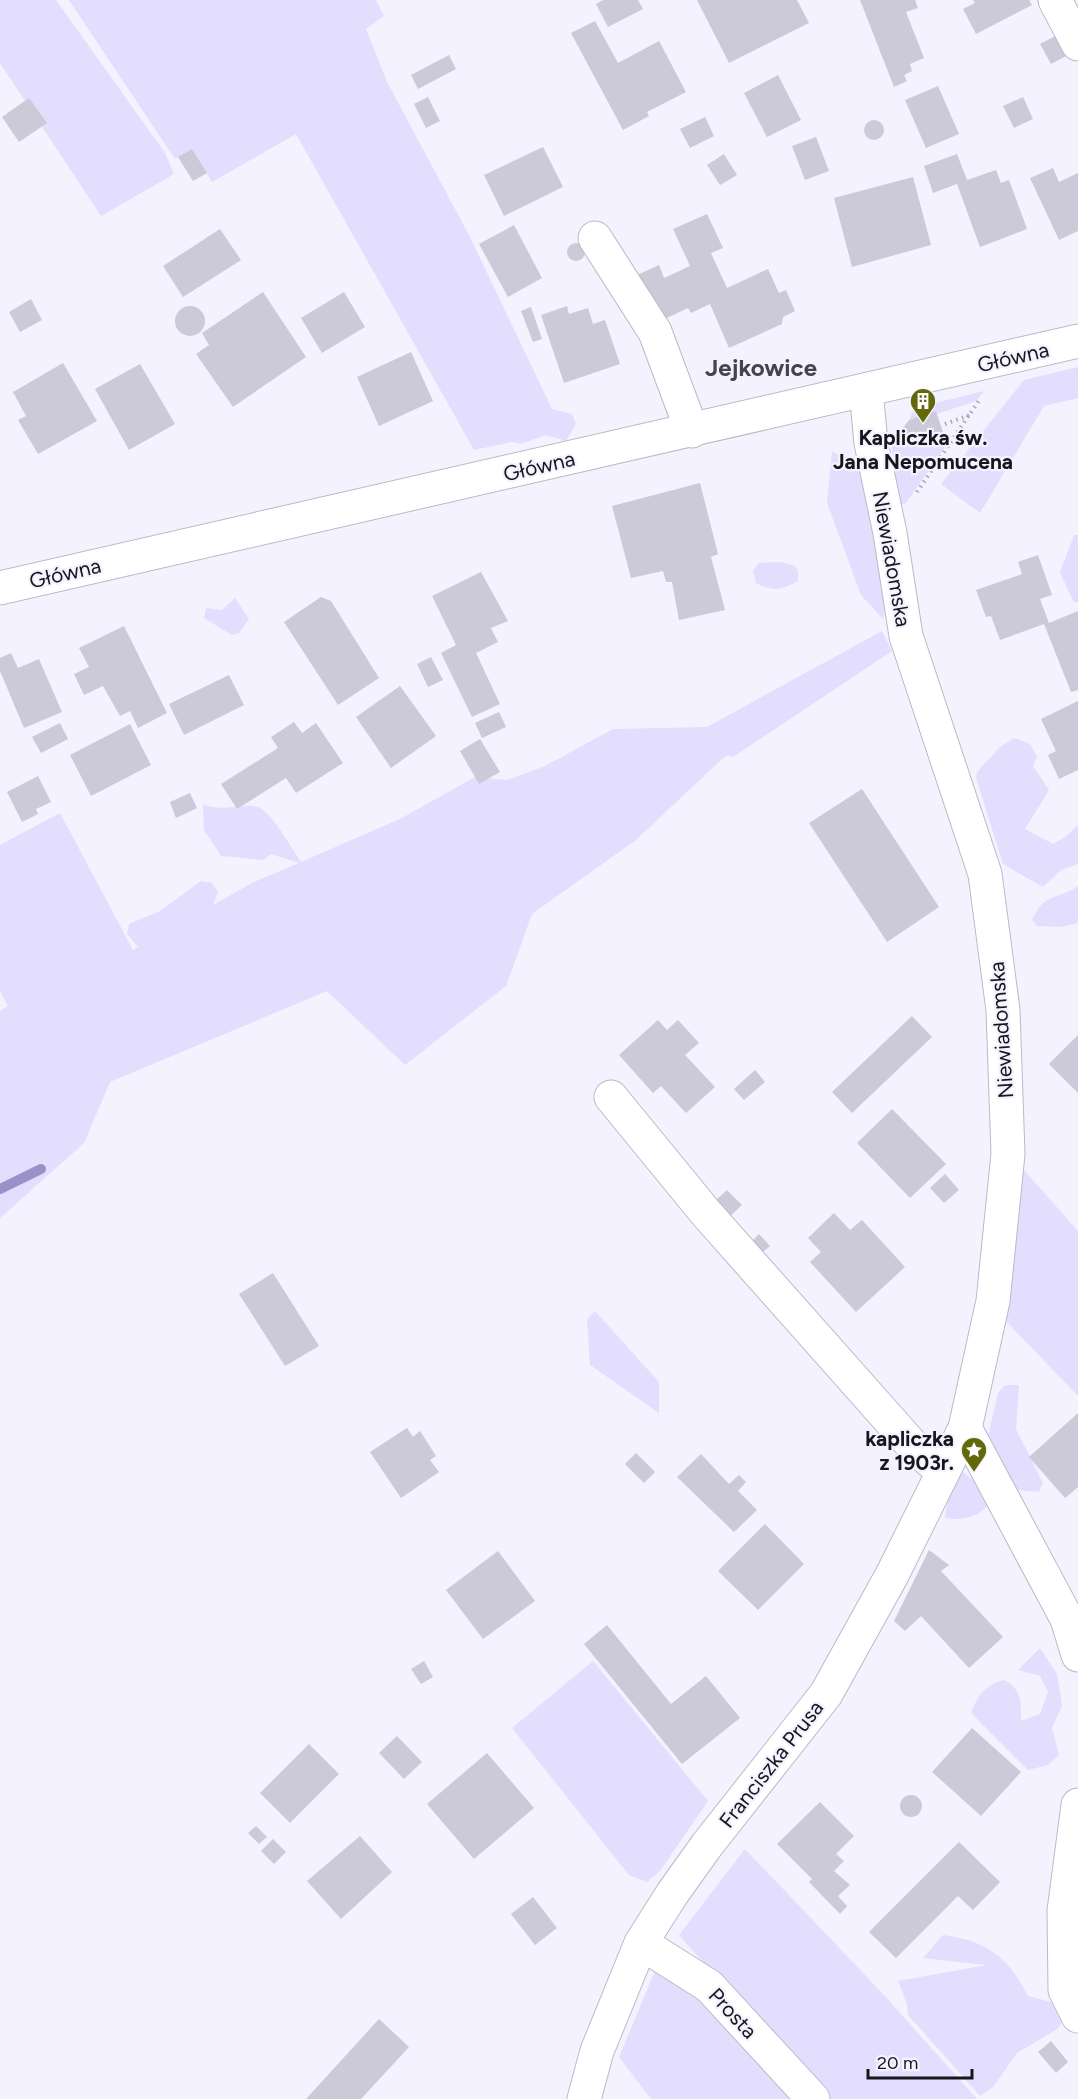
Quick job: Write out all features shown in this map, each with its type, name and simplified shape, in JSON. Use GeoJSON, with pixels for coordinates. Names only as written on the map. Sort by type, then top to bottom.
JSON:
{"type":"FeatureCollection","features":[{"type":"Feature","properties":{"kind":"street"},"geometry":{"type":"LineString","coordinates":[[1055,0],[1078,44]]}},
{"type":"Feature","properties":{"kind":"street"},"geometry":{"type":"LineString","coordinates":[[595,238],[655,332],[692,431]]}},
{"type":"Feature","properties":{"kind":"street","name":"Główna"},"geometry":{"type":"LineString","coordinates":[[0,588],[1078,342]]}},
{"type":"Feature","properties":{"kind":"street","name":"Niewiadomska"},"geometry":{"type":"LineString","coordinates":[[866,390],[870,443],[890,533],[906,636],[985,874],[1003,1010],[1008,1154],[993,1301],[965,1428]]}},
{"type":"Feature","properties":{"kind":"street"},"geometry":{"type":"LineString","coordinates":[[611,1097],[706,1213],[912,1444],[943,1472]]}},
{"type":"Feature","properties":{"kind":"street"},"geometry":{"type":"LineString","coordinates":[[965,1428],[1067,1619],[1078,1654]]}},
{"type":"Feature","properties":{"kind":"street","name":"Franciszka Prusa"},"geometry":{"type":"LineString","coordinates":[[584,2099],[597,2051],[641,1943],[707,1845],[826,1694],[892,1575],[965,1428]]}},
{"type":"Feature","properties":{"kind":"street"},"geometry":{"type":"LineString","coordinates":[[1078,1805],[1064,1911],[1065,1990],[1078,2016]]}},
{"type":"Feature","properties":{"kind":"street","name":"Prosta"},"geometry":{"type":"LineString","coordinates":[[641,1943],[710,1986],[813,2099]]}},
{"type":"Feature","properties":{"kind":"path"},"geometry":{"type":"LineString","coordinates":[[890,533],[982,397]]}},
{"type":"Feature","properties":{"kind":"path"},"geometry":{"type":"LineString","coordinates":[[945,424],[970,414]]}},
{"type":"Feature","properties":{"kind":"shaded area"},"geometry":{"type":"Polygon","coordinates":[[[0,0],[56,0],[165,153],[174,174],[101,216],[0,63],[0,0]]]}},
{"type":"Feature","properties":{"kind":"shaded area"},"geometry":{"type":"Polygon","coordinates":[[[69,0],[376,0],[384,16],[366,29],[387,82],[469,235],[552,409],[572,414],[576,424],[566,441],[546,435],[521,444],[512,442],[474,450],[296,134],[212,182],[192,149],[175,159],[69,0]]]}},
{"type":"Feature","properties":{"kind":"shaded area"},"geometry":{"type":"Polygon","coordinates":[[[1078,367],[1078,398],[1044,406],[980,513],[941,484],[1024,380],[1078,367]]]}},
{"type":"Feature","properties":{"kind":"shaded area"},"geometry":{"type":"Polygon","coordinates":[[[984,391],[976,401],[937,414],[936,411],[909,420],[913,411],[923,406],[984,391]]]}},
{"type":"Feature","properties":{"kind":"shaded area"},"geometry":{"type":"Polygon","coordinates":[[[902,429],[905,439],[917,443],[944,435],[946,446],[906,503],[897,506],[892,447],[896,432],[902,429]]]}},
{"type":"Feature","properties":{"kind":"shaded area"},"geometry":{"type":"Polygon","coordinates":[[[832,451],[864,472],[890,588],[883,619],[861,595],[827,503],[832,451]]]}},
{"type":"Feature","properties":{"kind":"shaded area"},"geometry":{"type":"Polygon","coordinates":[[[1074,535],[1078,535],[1078,603],[1073,601],[1060,572],[1074,535]]]}},
{"type":"Feature","properties":{"kind":"shaded area"},"geometry":{"type":"Polygon","coordinates":[[[782,562],[795,566],[798,571],[798,581],[777,589],[756,583],[753,571],[759,563],[782,562]]]}},
{"type":"Feature","properties":{"kind":"shaded area"},"geometry":{"type":"Polygon","coordinates":[[[235,598],[249,619],[239,633],[232,635],[204,618],[206,608],[222,610],[235,598]]]}},
{"type":"Feature","properties":{"kind":"shaded area"},"geometry":{"type":"Polygon","coordinates":[[[882,631],[892,651],[733,757],[729,755],[722,759],[636,840],[532,914],[506,986],[405,1065],[327,991],[110,1082],[84,1143],[0,1218],[0,1011],[8,1006],[0,991],[0,845],[60,813],[133,950],[138,947],[127,934],[129,924],[160,911],[201,881],[212,883],[218,892],[213,905],[254,882],[299,863],[271,854],[263,860],[221,856],[204,830],[203,804],[218,808],[258,807],[275,823],[301,862],[402,818],[475,777],[507,780],[545,766],[613,729],[707,727],[882,631]]]}},
{"type":"Feature","properties":{"kind":"shaded area"},"geometry":{"type":"Polygon","coordinates":[[[1014,738],[1030,744],[1037,757],[1033,766],[1049,790],[1025,829],[1053,844],[1078,825],[1078,864],[1061,870],[1043,887],[1003,864],[976,778],[977,772],[1000,747],[1014,738]]]}},
{"type":"Feature","properties":{"kind":"shaded area"},"geometry":{"type":"Polygon","coordinates":[[[1078,886],[1078,923],[1061,927],[1037,926],[1032,920],[1041,905],[1078,886]]]}},
{"type":"Feature","properties":{"kind":"shaded area"},"geometry":{"type":"Polygon","coordinates":[[[1024,1170],[1078,1231],[1078,1396],[1004,1319],[1024,1170]]]}},
{"type":"Feature","properties":{"kind":"shaded area"},"geometry":{"type":"Polygon","coordinates":[[[595,1311],[659,1382],[659,1413],[590,1365],[587,1319],[595,1311]]]}},
{"type":"Feature","properties":{"kind":"shaded area"},"geometry":{"type":"Polygon","coordinates":[[[1005,1385],[1019,1385],[1016,1429],[1043,1483],[1039,1492],[1015,1490],[987,1441],[998,1393],[1005,1385]]]}},
{"type":"Feature","properties":{"kind":"shaded area"},"geometry":{"type":"Polygon","coordinates":[[[963,1472],[984,1488],[992,1498],[984,1510],[972,1516],[959,1519],[945,1518],[950,1494],[963,1472]]]}},
{"type":"Feature","properties":{"kind":"shaded area"},"geometry":{"type":"Polygon","coordinates":[[[1040,1648],[1057,1674],[1062,1706],[1052,1728],[1059,1755],[1048,1765],[1028,1770],[971,1713],[983,1692],[1004,1680],[1017,1692],[1021,1721],[1040,1714],[1048,1692],[1040,1676],[1018,1670],[1040,1648]]]}},
{"type":"Feature","properties":{"kind":"shaded area"},"geometry":{"type":"Polygon","coordinates":[[[593,1661],[708,1801],[660,1871],[647,1882],[629,1875],[512,1728],[593,1661]]]}},
{"type":"Feature","properties":{"kind":"shaded area"},"geometry":{"type":"Polygon","coordinates":[[[745,1849],[883,1994],[977,2099],[824,2099],[679,1935],[745,1849]]]}},
{"type":"Feature","properties":{"kind":"shaded area"},"geometry":{"type":"Polygon","coordinates":[[[943,1935],[972,1941],[994,1953],[1012,1970],[1028,1996],[1051,2002],[1062,2021],[1059,2028],[1017,2053],[993,2087],[980,2096],[908,2015],[907,2004],[898,1981],[987,1965],[923,1958],[943,1935]]]}},
{"type":"Feature","properties":{"kind":"shaded area"},"geometry":{"type":"Polygon","coordinates":[[[657,1966],[692,1986],[795,2099],[651,2099],[619,2057],[657,1966]]]}},
{"type":"Feature","properties":{"kind":"building"},"geometry":{"type":"Polygon","coordinates":[[[603,0],[638,0],[643,9],[608,27],[596,4],[603,0]]]}},
{"type":"Feature","properties":{"kind":"building"},"geometry":{"type":"Polygon","coordinates":[[[697,0],[797,0],[809,23],[729,63],[697,0]]]}},
{"type":"Feature","properties":{"kind":"building"},"geometry":{"type":"Polygon","coordinates":[[[860,0],[915,0],[918,8],[906,12],[924,58],[910,64],[912,71],[904,75],[907,81],[894,87],[860,0]]]}},
{"type":"Feature","properties":{"kind":"building"},"geometry":{"type":"Polygon","coordinates":[[[973,0],[1029,0],[1032,5],[976,34],[963,9],[975,3],[973,0]]]}},
{"type":"Feature","properties":{"kind":"building"},"geometry":{"type":"Polygon","coordinates":[[[595,21],[618,63],[659,41],[686,92],[647,112],[649,116],[623,130],[571,33],[595,21]]]}},
{"type":"Feature","properties":{"kind":"building"},"geometry":{"type":"Polygon","coordinates":[[[1059,34],[1070,54],[1051,64],[1040,44],[1059,34]]]}},
{"type":"Feature","properties":{"kind":"building"},"geometry":{"type":"Polygon","coordinates":[[[449,55],[456,69],[418,89],[411,75],[449,55]]]}},
{"type":"Feature","properties":{"kind":"building"},"geometry":{"type":"Polygon","coordinates":[[[778,75],[801,120],[767,137],[744,93],[778,75]]]}},
{"type":"Feature","properties":{"kind":"building"},"geometry":{"type":"Polygon","coordinates":[[[938,86],[959,134],[926,148],[905,100],[938,86]]]}},
{"type":"Feature","properties":{"kind":"building"},"geometry":{"type":"Polygon","coordinates":[[[428,97],[440,121],[426,128],[414,104],[428,97]]]}},
{"type":"Feature","properties":{"kind":"building"},"geometry":{"type":"Polygon","coordinates":[[[1023,97],[1033,119],[1014,128],[1003,106],[1023,97]]]}},
{"type":"Feature","properties":{"kind":"building"},"geometry":{"type":"Polygon","coordinates":[[[29,98],[47,123],[19,142],[2,117],[29,98]]]}},
{"type":"Feature","properties":{"kind":"building"},"geometry":{"type":"Polygon","coordinates":[[[705,117],[714,136],[690,148],[680,129],[705,117]]]}},
{"type":"Feature","properties":{"kind":"building"},"geometry":{"type":"Polygon","coordinates":[[[874,120],[881,123],[884,130],[881,137],[874,140],[867,137],[864,130],[867,123],[874,120]]]}},
{"type":"Feature","properties":{"kind":"building"},"geometry":{"type":"Polygon","coordinates":[[[816,137],[829,171],[805,180],[792,146],[816,137]]]}},
{"type":"Feature","properties":{"kind":"building"},"geometry":{"type":"Polygon","coordinates":[[[543,147],[563,187],[504,216],[484,175],[543,147]]]}},
{"type":"Feature","properties":{"kind":"building"},"geometry":{"type":"Polygon","coordinates":[[[192,149],[207,173],[193,181],[178,157],[192,149]]]}},
{"type":"Feature","properties":{"kind":"building"},"geometry":{"type":"Polygon","coordinates":[[[724,154],[737,175],[720,185],[707,165],[724,154]]]}},
{"type":"Feature","properties":{"kind":"building"},"geometry":{"type":"Polygon","coordinates":[[[957,154],[967,180],[996,170],[1001,183],[1009,180],[1027,229],[980,247],[957,184],[933,193],[924,166],[957,154]]]}},
{"type":"Feature","properties":{"kind":"building"},"geometry":{"type":"Polygon","coordinates":[[[1053,168],[1059,182],[1078,173],[1078,231],[1059,240],[1030,178],[1053,168]]]}},
{"type":"Feature","properties":{"kind":"building"},"geometry":{"type":"Polygon","coordinates":[[[913,177],[931,245],[852,267],[834,198],[913,177]]]}},
{"type":"Feature","properties":{"kind":"building"},"geometry":{"type":"Polygon","coordinates":[[[707,214],[723,248],[711,253],[727,288],[768,269],[779,293],[786,290],[795,311],[783,317],[782,324],[729,348],[710,304],[691,313],[688,308],[658,322],[637,275],[659,265],[664,278],[690,266],[673,229],[707,214]]]}},
{"type":"Feature","properties":{"kind":"building"},"geometry":{"type":"Polygon","coordinates":[[[514,225],[542,278],[508,297],[479,244],[514,225]]]}},
{"type":"Feature","properties":{"kind":"building"},"geometry":{"type":"Polygon","coordinates":[[[220,229],[241,260],[183,297],[163,266],[220,229]]]}},
{"type":"Feature","properties":{"kind":"building"},"geometry":{"type":"Polygon","coordinates":[[[572,243],[580,243],[585,248],[583,259],[572,261],[567,256],[567,248],[572,243]]]}},
{"type":"Feature","properties":{"kind":"building"},"geometry":{"type":"Polygon","coordinates":[[[263,292],[306,357],[233,407],[196,354],[209,345],[202,333],[263,292]]]}},
{"type":"Feature","properties":{"kind":"building"},"geometry":{"type":"Polygon","coordinates":[[[344,292],[365,327],[322,353],[301,318],[344,292]]]}},
{"type":"Feature","properties":{"kind":"building"},"geometry":{"type":"Polygon","coordinates":[[[31,299],[42,320],[20,332],[9,312],[31,299]]]}},
{"type":"Feature","properties":{"kind":"building"},"geometry":{"type":"Polygon","coordinates":[[[190,306],[196,307],[204,315],[204,327],[196,335],[190,336],[184,335],[176,327],[175,321],[176,315],[184,307],[190,306]]]}},
{"type":"Feature","properties":{"kind":"building"},"geometry":{"type":"Polygon","coordinates":[[[567,306],[569,314],[588,308],[593,324],[605,320],[620,364],[564,383],[541,315],[567,306]]]}},
{"type":"Feature","properties":{"kind":"building"},"geometry":{"type":"Polygon","coordinates":[[[531,307],[542,339],[533,342],[521,311],[531,307]]]}},
{"type":"Feature","properties":{"kind":"building"},"geometry":{"type":"Polygon","coordinates":[[[411,352],[433,401],[379,426],[357,377],[411,352]]]}},
{"type":"Feature","properties":{"kind":"building"},"geometry":{"type":"Polygon","coordinates":[[[63,363],[97,421],[38,454],[18,420],[26,416],[13,392],[63,363]]]}},
{"type":"Feature","properties":{"kind":"building"},"geometry":{"type":"Polygon","coordinates":[[[140,364],[175,424],[129,450],[95,389],[140,364]]]}},
{"type":"Feature","properties":{"kind":"building","name":"Kapliczka św. Jana Nepomucena"},"geometry":{"type":"Polygon","coordinates":[[[936,411],[944,435],[917,443],[905,439],[902,429],[909,420],[936,411]]]}},
{"type":"Feature","properties":{"kind":"building"},"geometry":{"type":"Polygon","coordinates":[[[700,483],[718,554],[711,557],[725,610],[679,620],[672,582],[666,582],[663,571],[631,578],[612,506],[700,483]]]}},
{"type":"Feature","properties":{"kind":"building"},"geometry":{"type":"Polygon","coordinates":[[[1038,555],[1052,595],[1040,599],[1049,623],[1078,611],[1078,690],[1071,692],[1044,624],[1000,640],[991,616],[986,617],[976,590],[1022,574],[1018,562],[1038,555]]]}},
{"type":"Feature","properties":{"kind":"building"},"geometry":{"type":"Polygon","coordinates":[[[481,572],[508,621],[491,628],[498,642],[476,653],[500,704],[472,717],[441,653],[456,645],[432,596],[481,572]]]}},
{"type":"Feature","properties":{"kind":"building"},"geometry":{"type":"Polygon","coordinates":[[[321,597],[331,601],[379,678],[338,705],[284,622],[321,597]]]}},
{"type":"Feature","properties":{"kind":"building"},"geometry":{"type":"Polygon","coordinates":[[[124,626],[167,713],[138,728],[130,711],[120,716],[103,686],[84,695],[74,674],[89,667],[79,648],[124,626]]]}},
{"type":"Feature","properties":{"kind":"building"},"geometry":{"type":"Polygon","coordinates":[[[11,653],[18,668],[39,659],[62,712],[24,728],[0,671],[0,658],[11,653]]]}},
{"type":"Feature","properties":{"kind":"building"},"geometry":{"type":"Polygon","coordinates":[[[431,657],[443,680],[428,687],[417,664],[431,657]]]}},
{"type":"Feature","properties":{"kind":"building"},"geometry":{"type":"Polygon","coordinates":[[[229,675],[244,705],[184,735],[169,704],[229,675]]]}},
{"type":"Feature","properties":{"kind":"building"},"geometry":{"type":"Polygon","coordinates":[[[400,686],[436,736],[391,768],[356,717],[400,686]]]}},
{"type":"Feature","properties":{"kind":"building"},"geometry":{"type":"Polygon","coordinates":[[[1078,701],[1078,770],[1059,779],[1048,755],[1056,751],[1041,719],[1078,701]]]}},
{"type":"Feature","properties":{"kind":"building"},"geometry":{"type":"Polygon","coordinates":[[[499,712],[506,727],[482,738],[475,723],[499,712]]]}},
{"type":"Feature","properties":{"kind":"building"},"geometry":{"type":"Polygon","coordinates":[[[294,722],[302,733],[316,723],[343,763],[296,793],[286,778],[237,809],[221,784],[278,748],[271,737],[294,722]]]}},
{"type":"Feature","properties":{"kind":"building"},"geometry":{"type":"Polygon","coordinates":[[[60,723],[68,739],[41,753],[32,737],[60,723]]]}},
{"type":"Feature","properties":{"kind":"building"},"geometry":{"type":"Polygon","coordinates":[[[130,724],[151,765],[91,796],[70,755],[130,724]]]}},
{"type":"Feature","properties":{"kind":"building"},"geometry":{"type":"Polygon","coordinates":[[[480,739],[500,772],[479,784],[460,751],[480,739]]]}},
{"type":"Feature","properties":{"kind":"building"},"geometry":{"type":"Polygon","coordinates":[[[38,776],[51,802],[36,809],[38,814],[22,822],[7,792],[38,776]]]}},
{"type":"Feature","properties":{"kind":"building"},"geometry":{"type":"Polygon","coordinates":[[[862,789],[939,907],[887,942],[809,823],[862,789]]]}},
{"type":"Feature","properties":{"kind":"building"},"geometry":{"type":"Polygon","coordinates":[[[190,793],[197,808],[176,818],[170,802],[190,793]]]}},
{"type":"Feature","properties":{"kind":"building"},"geometry":{"type":"Polygon","coordinates":[[[912,1016],[932,1037],[852,1113],[832,1092],[912,1016]]]}},
{"type":"Feature","properties":{"kind":"building"},"geometry":{"type":"Polygon","coordinates":[[[658,1020],[667,1030],[678,1020],[699,1043],[685,1055],[715,1087],[686,1113],[661,1086],[653,1093],[619,1055],[658,1020]]]}},
{"type":"Feature","properties":{"kind":"building"},"geometry":{"type":"Polygon","coordinates":[[[1078,1035],[1078,1093],[1049,1064],[1078,1035]]]}},
{"type":"Feature","properties":{"kind":"building"},"geometry":{"type":"Polygon","coordinates":[[[755,1070],[765,1082],[744,1100],[734,1089],[755,1070]]]}},
{"type":"Feature","properties":{"kind":"building"},"geometry":{"type":"Polygon","coordinates":[[[892,1109],[946,1164],[910,1198],[857,1143],[892,1109]]]}},
{"type":"Feature","properties":{"kind":"building"},"geometry":{"type":"Polygon","coordinates":[[[945,1174],[959,1190],[944,1203],[930,1188],[945,1174]]]}},
{"type":"Feature","properties":{"kind":"building"},"geometry":{"type":"Polygon","coordinates":[[[727,1190],[742,1205],[729,1217],[714,1202],[727,1190]]]}},
{"type":"Feature","properties":{"kind":"building"},"geometry":{"type":"Polygon","coordinates":[[[834,1213],[850,1230],[862,1220],[905,1267],[856,1312],[810,1262],[821,1252],[808,1238],[834,1213]]]}},
{"type":"Feature","properties":{"kind":"building"},"geometry":{"type":"Polygon","coordinates":[[[759,1234],[770,1246],[763,1252],[752,1241],[759,1234]]]}},
{"type":"Feature","properties":{"kind":"building"},"geometry":{"type":"Polygon","coordinates":[[[273,1273],[319,1346],[285,1366],[239,1294],[273,1273]]]}},
{"type":"Feature","properties":{"kind":"building"},"geometry":{"type":"Polygon","coordinates":[[[1078,1413],[1078,1487],[1065,1498],[1029,1457],[1078,1413]]]}},
{"type":"Feature","properties":{"kind":"building"},"geometry":{"type":"Polygon","coordinates":[[[407,1428],[413,1437],[420,1431],[436,1456],[430,1460],[439,1472],[401,1498],[370,1452],[407,1428]]]}},
{"type":"Feature","properties":{"kind":"building"},"geometry":{"type":"Polygon","coordinates":[[[636,1453],[655,1472],[644,1483],[625,1464],[636,1453]]]}},
{"type":"Feature","properties":{"kind":"building"},"geometry":{"type":"Polygon","coordinates":[[[701,1454],[729,1484],[739,1475],[746,1482],[738,1491],[757,1510],[734,1532],[677,1477],[701,1454]]]}},
{"type":"Feature","properties":{"kind":"building"},"geometry":{"type":"Polygon","coordinates":[[[765,1524],[804,1564],[758,1610],[718,1571],[765,1524]]]}},
{"type":"Feature","properties":{"kind":"building"},"geometry":{"type":"Polygon","coordinates":[[[929,1550],[949,1565],[941,1571],[1003,1637],[969,1668],[921,1616],[905,1631],[894,1621],[929,1550]]]}},
{"type":"Feature","properties":{"kind":"building"},"geometry":{"type":"Polygon","coordinates":[[[498,1551],[535,1601],[483,1639],[446,1590],[498,1551]]]}},
{"type":"Feature","properties":{"kind":"building"},"geometry":{"type":"Polygon","coordinates":[[[607,1625],[671,1704],[706,1676],[740,1718],[682,1764],[584,1644],[607,1625]]]}},
{"type":"Feature","properties":{"kind":"building"},"geometry":{"type":"Polygon","coordinates":[[[424,1661],[433,1677],[421,1684],[411,1669],[424,1661]]]}},
{"type":"Feature","properties":{"kind":"building"},"geometry":{"type":"Polygon","coordinates":[[[972,1728],[1021,1772],[981,1816],[932,1772],[972,1728]]]}},
{"type":"Feature","properties":{"kind":"building"},"geometry":{"type":"Polygon","coordinates":[[[397,1736],[422,1762],[404,1779],[379,1753],[397,1736]]]}},
{"type":"Feature","properties":{"kind":"building"},"geometry":{"type":"Polygon","coordinates":[[[309,1744],[339,1774],[290,1823],[260,1793],[309,1744]]]}},
{"type":"Feature","properties":{"kind":"building"},"geometry":{"type":"Polygon","coordinates":[[[487,1753],[534,1808],[474,1859],[427,1804],[487,1753]]]}},
{"type":"Feature","properties":{"kind":"building"},"geometry":{"type":"Polygon","coordinates":[[[911,1795],[919,1798],[922,1806],[919,1814],[911,1817],[903,1814],[900,1806],[903,1798],[911,1795]]]}},
{"type":"Feature","properties":{"kind":"building"},"geometry":{"type":"Polygon","coordinates":[[[820,1802],[854,1836],[836,1854],[844,1861],[834,1871],[850,1885],[838,1896],[847,1906],[840,1914],[809,1882],[812,1879],[777,1844],[820,1802]]]}},
{"type":"Feature","properties":{"kind":"building"},"geometry":{"type":"Polygon","coordinates":[[[256,1826],[267,1837],[259,1844],[248,1833],[256,1826]]]}},
{"type":"Feature","properties":{"kind":"building"},"geometry":{"type":"Polygon","coordinates":[[[360,1836],[392,1872],[341,1919],[307,1881],[360,1836]]]}},
{"type":"Feature","properties":{"kind":"building"},"geometry":{"type":"Polygon","coordinates":[[[273,1839],[286,1852],[274,1864],[261,1851],[273,1839]]]}},
{"type":"Feature","properties":{"kind":"building"},"geometry":{"type":"Polygon","coordinates":[[[959,1842],[1000,1882],[973,1910],[958,1896],[896,1958],[869,1932],[959,1842]]]}},
{"type":"Feature","properties":{"kind":"building"},"geometry":{"type":"Polygon","coordinates":[[[533,1897],[557,1928],[535,1945],[511,1914],[533,1897]]]}},
{"type":"Feature","properties":{"kind":"building"},"geometry":{"type":"Polygon","coordinates":[[[379,2019],[409,2047],[361,2099],[306,2099],[379,2019]]]}},
{"type":"Feature","properties":{"kind":"building"},"geometry":{"type":"Polygon","coordinates":[[[1051,2041],[1068,2062],[1056,2073],[1038,2052],[1051,2041]]]}},
{"type":"Feature","properties":{"kind":"waterway"},"geometry":{"type":"LineString","coordinates":[[0,1189],[41,1169]]}},
{"type":"Feature","properties":{"kind":"place","name":"Kapliczka św. Jana Nepomucena"},"geometry":{"type":"Point","coordinates":[923,424]}},
{"type":"Feature","properties":{"kind":"place","name":"kapliczka z 1903r."},"geometry":{"type":"Point","coordinates":[974,1473]}},
{"type":"Feature","properties":{"kind":"district","name":"Jejkowice"},"geometry":{"type":"Point","coordinates":[761,367]}}]}
